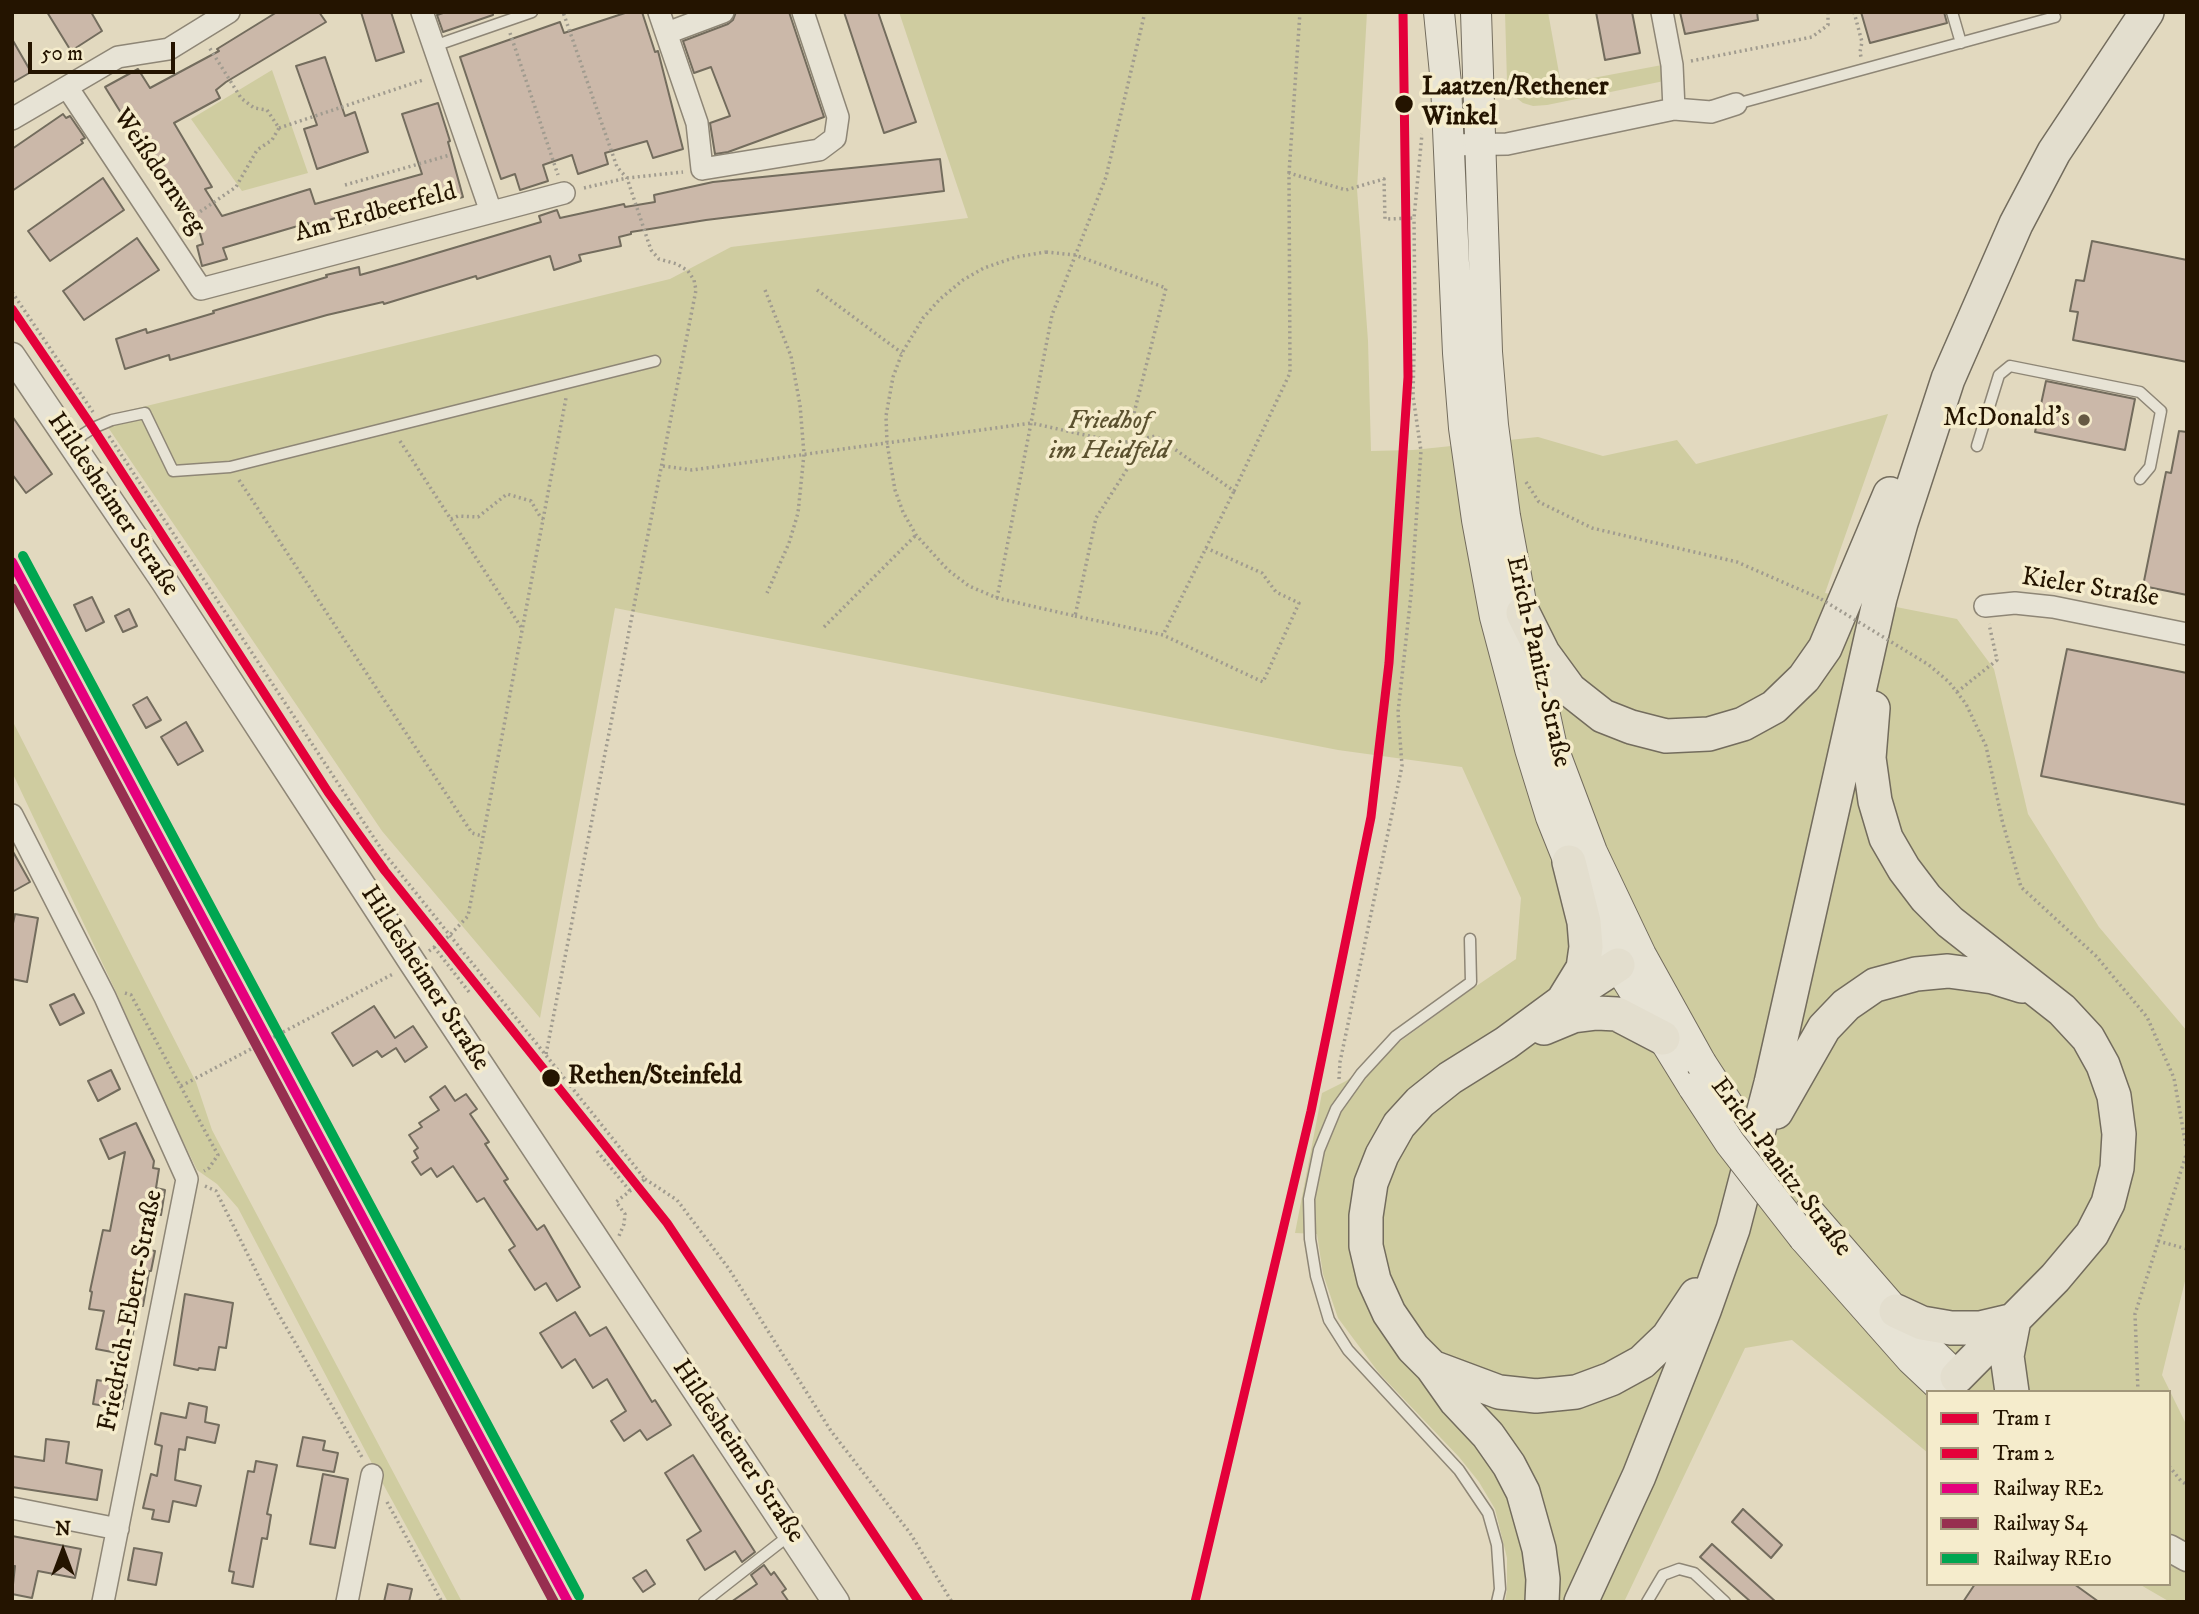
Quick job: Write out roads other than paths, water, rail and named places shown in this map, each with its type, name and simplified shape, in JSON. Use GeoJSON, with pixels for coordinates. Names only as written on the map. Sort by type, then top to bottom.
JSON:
{"type":"FeatureCollection","features":[{"type":"Feature","properties":{"kind":"main road","name":"Erich-Panitz-Straße"},"geometry":{"type":"LineString","coordinates":[[1439,12],[1464,428],[1495,617],[1551,817],[1569,862],[1698,1075]]}},
{"type":"Feature","properties":{"kind":"main road","name":"Erich-Panitz-Straße"},"geometry":{"type":"LineString","coordinates":[[1476,12],[1482,245],[1493,425],[1505,516],[1551,743],[1629,960],[1663,1038],[1745,1131],[1807,1225],[1911,1359],[1955,1388]]}},
{"type":"Feature","properties":{"kind":"main road"},"geometry":{"type":"LineString","coordinates":[[1523,613],[1543,653],[1570,690],[1603,716],[1631,727],[1666,736],[1709,734],[1743,724],[1774,707],[1804,678],[1825,648],[1905,456],[1948,379],[2016,224],[2054,152],[2147,12]]}},
{"type":"Feature","properties":{"kind":"main road"},"geometry":{"type":"LineString","coordinates":[[1581,1602],[1639,1476],[1704,1311],[1732,1228],[1791,996],[1880,598],[1901,523],[1948,379]]}},
{"type":"Feature","properties":{"kind":"main road"},"geometry":{"type":"LineString","coordinates":[[1880,598],[1869,758],[1875,801],[1886,838],[1904,869],[1926,898],[1950,922],[2062,1010],[2088,1038],[2103,1065],[2114,1096],[2119,1133],[2117,1168],[2108,1203],[2092,1234],[1955,1388]]}},
{"type":"Feature","properties":{"kind":"main road"},"geometry":{"type":"LineString","coordinates":[[1563,1001],[1583,968],[1586,947],[1584,922],[1569,862]]}},
{"type":"Feature","properties":{"kind":"main road"},"geometry":{"type":"LineString","coordinates":[[1542,1602],[1543,1579],[1539,1549],[1523,1492],[1509,1465],[1488,1435],[1456,1401],[1389,1313],[1374,1280],[1366,1247],[1366,1216],[1371,1183],[1382,1155],[1399,1125],[1420,1102],[1450,1078],[1506,1043],[1563,1001],[1629,960]]}},
{"type":"Feature","properties":{"kind":"main road"},"geometry":{"type":"LineString","coordinates":[[1752,1157],[1824,1028],[1846,1005],[1875,985],[1916,974],[1948,971],[1993,977],[2035,990]]}},
{"type":"Feature","properties":{"kind":"main road"},"geometry":{"type":"LineString","coordinates":[[1506,1043],[1573,1016],[1597,1013],[1617,1014],[1663,1038]]}},
{"type":"Feature","properties":{"kind":"main road","name":"Erich-Panitz-Straße"},"geometry":{"type":"LineString","coordinates":[[1807,1225],[1896,1311],[1927,1348],[1955,1388]]}},
{"type":"Feature","properties":{"kind":"main road"},"geometry":{"type":"LineString","coordinates":[[1432,1367],[1499,1392],[1536,1396],[1576,1392],[1611,1379],[1642,1362],[1668,1337],[1692,1301],[1732,1228]]}},
{"type":"Feature","properties":{"kind":"main road"},"geometry":{"type":"LineString","coordinates":[[1896,1311],[1922,1323],[1951,1328],[1980,1328],[2014,1320]]}},
{"type":"Feature","properties":{"kind":"main road"},"geometry":{"type":"LineString","coordinates":[[2012,1390],[2007,1356],[2014,1320]]}},
{"type":"Feature","properties":{"kind":"street"},"geometry":{"type":"LineString","coordinates":[[12,119],[118,57],[169,49],[229,12]]}},
{"type":"Feature","properties":{"kind":"street"},"geometry":{"type":"LineString","coordinates":[[422,12],[491,212]]}},
{"type":"Feature","properties":{"kind":"street"},"geometry":{"type":"LineString","coordinates":[[660,12],[697,122],[702,169],[819,150],[835,138],[838,117],[803,12]]}},
{"type":"Feature","properties":{"kind":"street"},"geometry":{"type":"LineString","coordinates":[[667,33],[723,12]]}},
{"type":"Feature","properties":{"kind":"street"},"geometry":{"type":"LineString","coordinates":[[1661,12],[1672,65],[1674,109]]}},
{"type":"Feature","properties":{"kind":"street","name":"Weißdornweg"},"geometry":{"type":"LineString","coordinates":[[67,87],[201,289]]}},
{"type":"Feature","properties":{"kind":"street"},"geometry":{"type":"LineString","coordinates":[[1448,145],[1507,144],[1674,109],[1711,112],[1736,104]]}},
{"type":"Feature","properties":{"kind":"street","name":"Am Erdbeerfeld"},"geometry":{"type":"LineString","coordinates":[[201,289],[564,193]]}},
{"type":"Feature","properties":{"kind":"street","name":"Hildesheimer Straße"},"geometry":{"type":"LineString","coordinates":[[12,356],[836,1602]]}},
{"type":"Feature","properties":{"kind":"street","name":"Kieler Straße"},"geometry":{"type":"LineString","coordinates":[[1985,606],[2015,603],[2053,607],[2187,634]]}},
{"type":"Feature","properties":{"kind":"street","name":"Friedrich-Ebert-Straße"},"geometry":{"type":"LineString","coordinates":[[12,815],[104,997],[187,1179],[103,1602]]}},
{"type":"Feature","properties":{"kind":"street"},"geometry":{"type":"LineString","coordinates":[[347,1602],[372,1475]]}},
{"type":"Feature","properties":{"kind":"street"},"geometry":{"type":"LineString","coordinates":[[12,1508],[118,1529]]}},
{"type":"Feature","properties":{"kind":"street"},"geometry":{"type":"LineString","coordinates":[[2171,1549],[2187,1558]]}},
{"type":"Feature","properties":{"kind":"lane"},"geometry":{"type":"LineString","coordinates":[[434,46],[532,12]]}},
{"type":"Feature","properties":{"kind":"lane"},"geometry":{"type":"LineString","coordinates":[[1952,12],[1961,43]]}},
{"type":"Feature","properties":{"kind":"lane"},"geometry":{"type":"LineString","coordinates":[[1736,104],[2055,18]]}},
{"type":"Feature","properties":{"kind":"lane"},"geometry":{"type":"LineString","coordinates":[[71,442],[102,424],[145,414],[173,471],[230,467],[655,361]]}},
{"type":"Feature","properties":{"kind":"lane"},"geometry":{"type":"LineString","coordinates":[[1977,446],[1999,375],[2010,366],[2140,392],[2161,411],[2150,467],[2140,479]]}},
{"type":"Feature","properties":{"kind":"lane"},"geometry":{"type":"LineString","coordinates":[[1470,939],[1471,982],[1396,1036],[1361,1074],[1336,1109],[1319,1150],[1309,1199],[1310,1239],[1316,1276],[1329,1320],[1348,1350],[1459,1470],[1488,1513],[1497,1545],[1500,1589],[1497,1602]]}},
{"type":"Feature","properties":{"kind":"lane"},"geometry":{"type":"LineString","coordinates":[[704,1602],[792,1534]]}},
{"type":"Feature","properties":{"kind":"lane"},"geometry":{"type":"LineString","coordinates":[[1647,1602],[1663,1576],[1679,1569],[1694,1573],[1725,1602]]}},
{"type":"Feature","properties":{"kind":"tram line","name":"1"},"geometry":{"type":"LineString","coordinates":[[1195,1602],[1311,1111],[1371,817],[1389,663],[1408,377],[1403,12]]}},
{"type":"Feature","properties":{"kind":"tram line","name":"2"},"geometry":{"type":"LineString","coordinates":[[12,309],[93,428],[328,792],[385,871],[667,1223],[919,1602]]}},
{"type":"Feature","properties":{"kind":"rail line","name":"RE10"},"geometry":{"type":"LineString","coordinates":[[23,556],[579,1596]]}},
{"type":"Feature","properties":{"kind":"rail line","name":"RE2"},"geometry":{"type":"LineString","coordinates":[[12,562],[568,1602]]}},
{"type":"Feature","properties":{"kind":"rail line","name":"S4"},"geometry":{"type":"LineString","coordinates":[[12,588],[554,1602]]}},
{"type":"Feature","properties":{"kind":"place","name":"Laatzen/Rethener Winkel"},"geometry":{"type":"Point","coordinates":[1404,104]}},
{"type":"Feature","properties":{"kind":"place","name":"McDonald's"},"geometry":{"type":"Point","coordinates":[2084,420]}},
{"type":"Feature","properties":{"kind":"place","name":"Rethen/Steinfeld"},"geometry":{"type":"Point","coordinates":[551,1078]}},
{"type":"Feature","properties":{"kind":"park label","name":"Friedhof im Heidfeld"},"geometry":{"type":"Point","coordinates":[1109,438]}}]}
